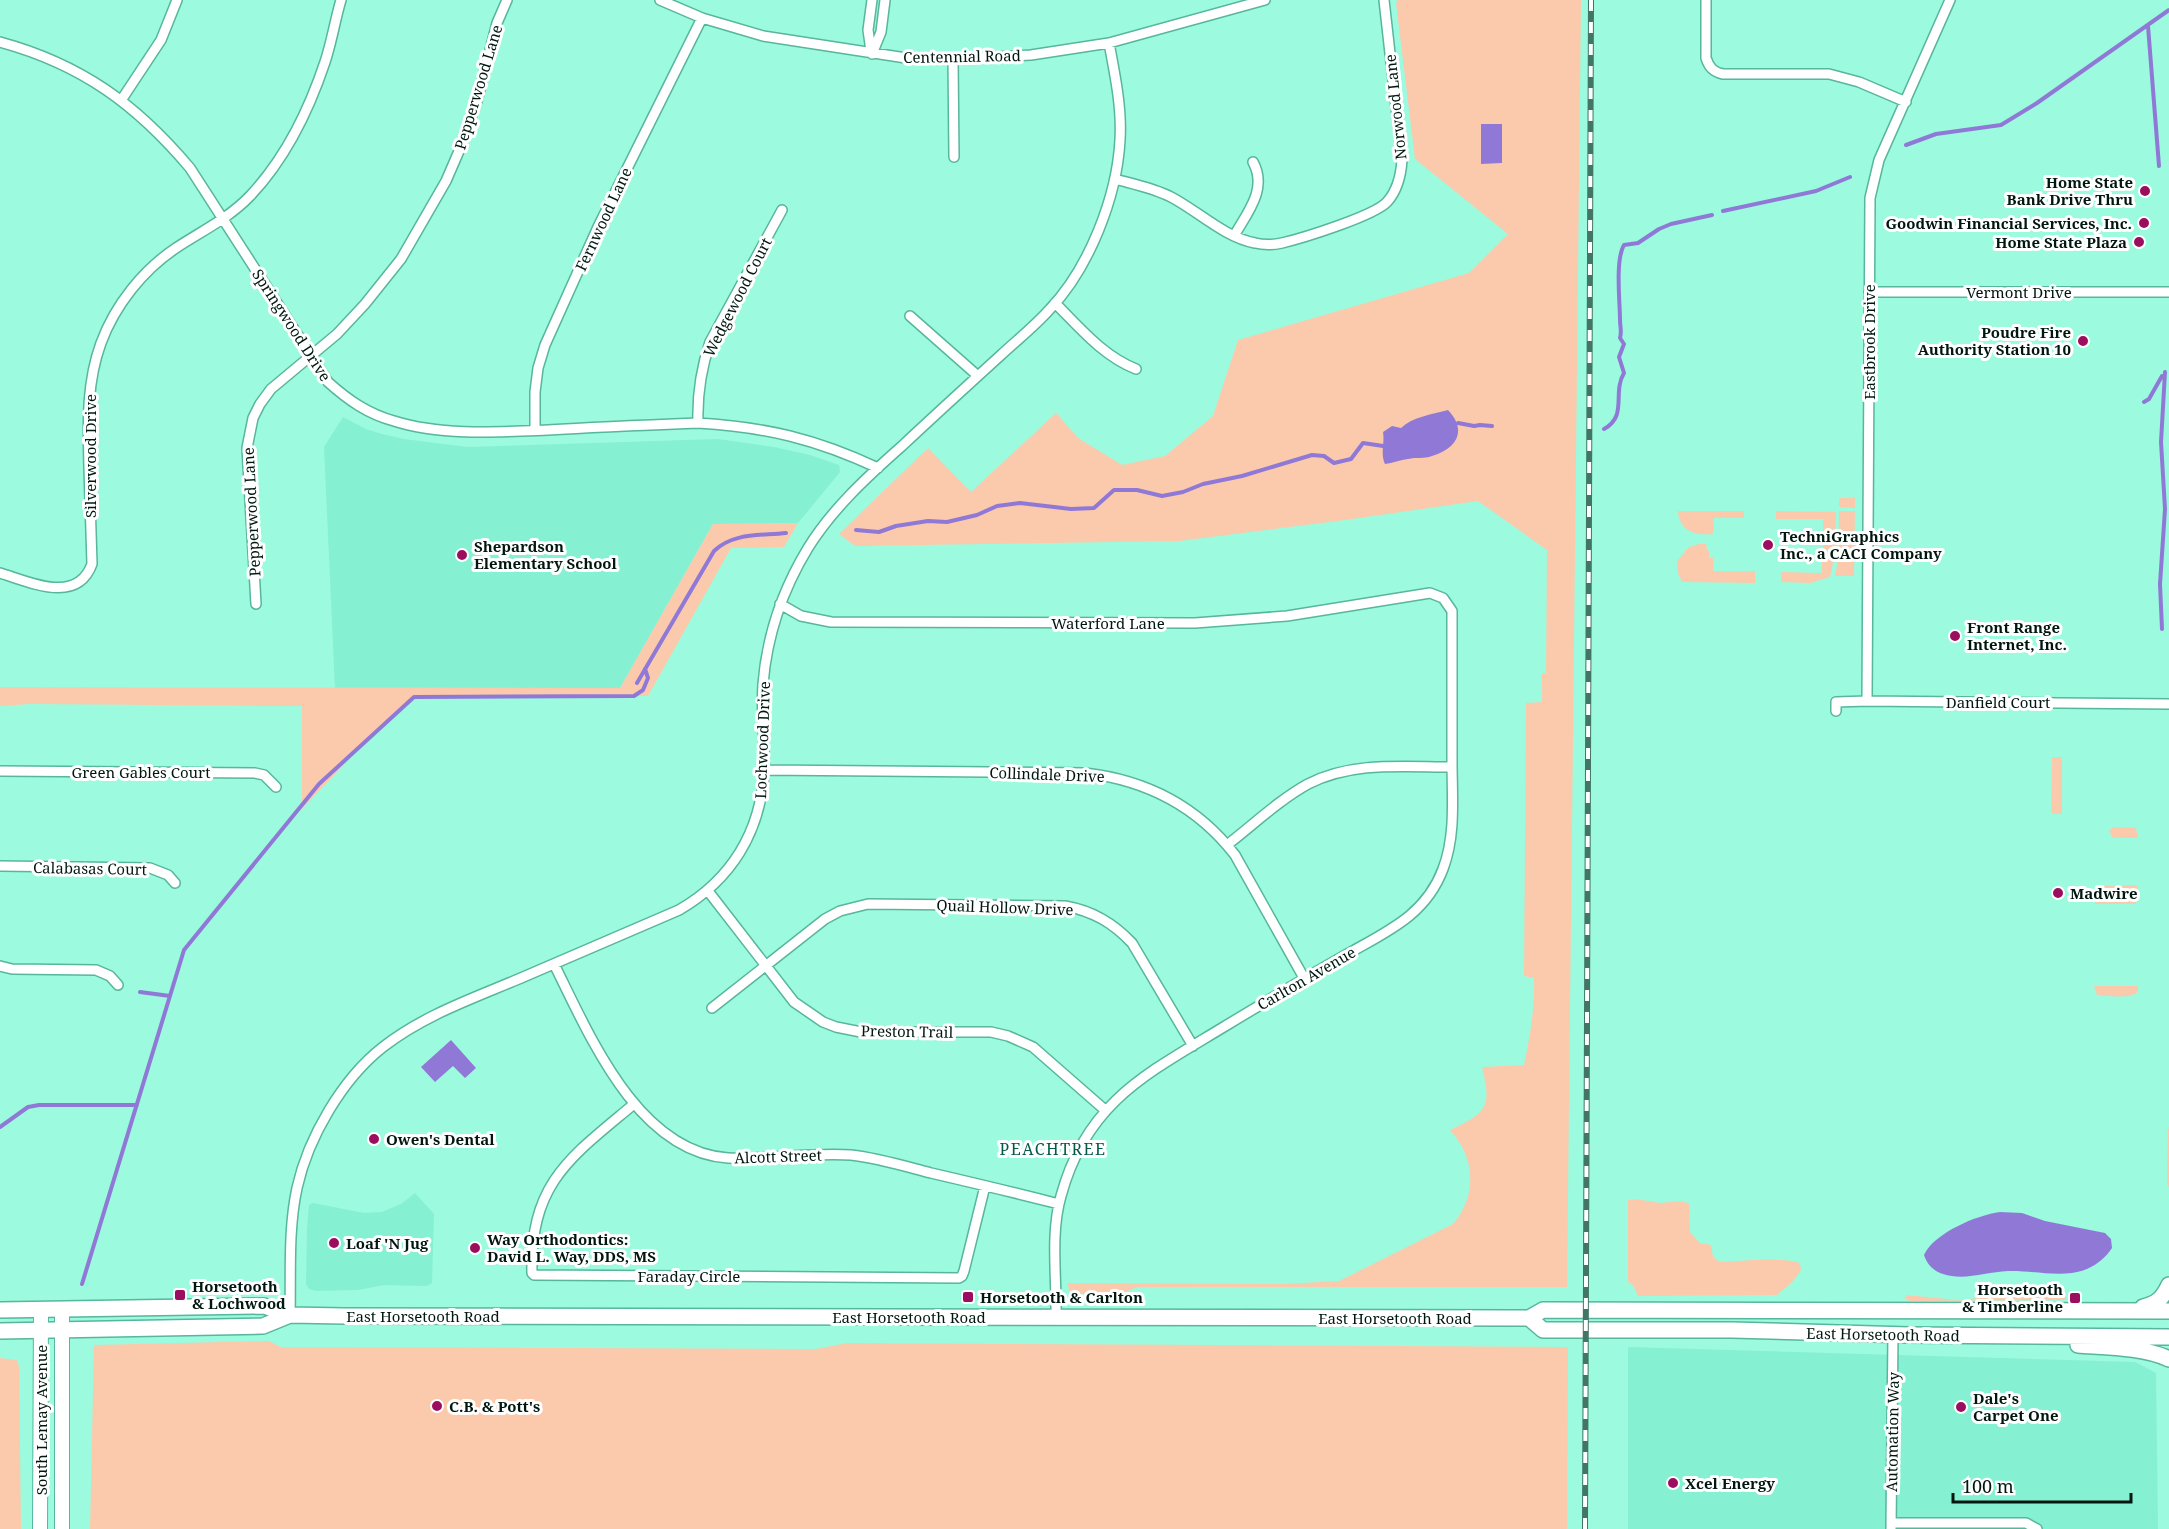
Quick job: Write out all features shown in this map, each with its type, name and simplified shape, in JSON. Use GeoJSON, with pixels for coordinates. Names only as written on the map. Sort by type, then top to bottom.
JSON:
{"type":"FeatureCollection","features":[{"type":"Feature","properties":{"kind":"main road"},"geometry":{"type":"LineString","coordinates":[[2130,1310],[2155,1304],[2169,1285]]}},
{"type":"Feature","properties":{"kind":"main road","name":"East Horsetooth Road"},"geometry":{"type":"LineString","coordinates":[[0,1310],[62,1311],[264,1306],[290,1315],[1056,1318],[1529,1318],[1543,1310],[2169,1311]]}},
{"type":"Feature","properties":{"kind":"main road","name":"South Lemay Avenue"},"geometry":{"type":"LineString","coordinates":[[40,1529],[41,1310]]}},
{"type":"Feature","properties":{"kind":"main road","name":"South Lemay Avenue"},"geometry":{"type":"LineString","coordinates":[[62,1311],[62,1529]]}},
{"type":"Feature","properties":{"kind":"main road","name":"East Horsetooth Road"},"geometry":{"type":"LineString","coordinates":[[0,1330],[62,1331],[263,1326],[290,1315]]}},
{"type":"Feature","properties":{"kind":"main road","name":"East Horsetooth Road"},"geometry":{"type":"LineString","coordinates":[[1529,1318],[1543,1330],[1732,1330],[2000,1336],[2169,1336]]}},
{"type":"Feature","properties":{"kind":"main road"},"geometry":{"type":"LineString","coordinates":[[2000,1336],[2120,1348],[2162,1355],[2169,1359]]}},
{"type":"Feature","properties":{"kind":"street"},"geometry":{"type":"LineString","coordinates":[[122,99],[161,40],[177,0]]}},
{"type":"Feature","properties":{"kind":"street","name":"Silverwood Drive"},"geometry":{"type":"LineString","coordinates":[[0,573],[57,589],[75,585],[84,578],[89,570],[92,564],[88,411],[90,384],[102,340],[114,315],[130,291],[146,273],[175,248],[224,219],[252,195],[274,165],[296,131],[314,94],[341,0]]}},
{"type":"Feature","properties":{"kind":"street","name":"Pepperwood Lane"},"geometry":{"type":"LineString","coordinates":[[256,604],[248,436],[253,418],[271,389],[337,333],[365,304],[401,259],[447,181],[468,128],[497,23],[507,0]]}},
{"type":"Feature","properties":{"kind":"street","name":"Centennial Road"},"geometry":{"type":"LineString","coordinates":[[660,0],[702,18],[763,36],[872,54],[906,58],[953,59],[1031,55],[1109,43],[1265,0]]}},
{"type":"Feature","properties":{"kind":"street"},"geometry":{"type":"LineString","coordinates":[[872,0],[868,30],[872,54]]}},
{"type":"Feature","properties":{"kind":"street"},"geometry":{"type":"LineString","coordinates":[[872,54],[881,32],[885,0]]}},
{"type":"Feature","properties":{"kind":"street","name":"Norwood Lane"},"geometry":{"type":"LineString","coordinates":[[1115,179],[1161,192],[1234,236],[1255,243],[1280,243],[1364,216],[1380,207],[1390,198],[1399,180],[1402,160],[1384,0]]}},
{"type":"Feature","properties":{"kind":"street"},"geometry":{"type":"LineString","coordinates":[[1706,0],[1706,58],[1708,65],[1714,70],[1723,74],[1829,74],[1853,80],[1906,102]]}},
{"type":"Feature","properties":{"kind":"street","name":"Eastbrook Drive"},"geometry":{"type":"LineString","coordinates":[[1867,701],[1870,198],[1879,160],[1950,0]]}},
{"type":"Feature","properties":{"kind":"street","name":"Fernwood Lane"},"geometry":{"type":"LineString","coordinates":[[535,430],[535,392],[538,368],[545,345],[598,226],[702,18]]}},
{"type":"Feature","properties":{"kind":"street","name":"Springwood Drive"},"geometry":{"type":"LineString","coordinates":[[0,42],[42,55],[85,76],[122,99],[167,141],[190,168],[328,382],[346,398],[365,410],[396,422],[457,431],[698,423],[750,428],[796,436],[825,445],[878,468]]}},
{"type":"Feature","properties":{"kind":"street","name":"Lochwood Drive"},"geometry":{"type":"LineString","coordinates":[[290,1315],[291,1237],[297,1187],[315,1137],[334,1102],[382,1048],[434,1015],[679,910],[708,891],[735,861],[753,828],[762,794],[763,687],[770,638],[780,604],[809,546],[827,522],[878,468],[1055,303],[1081,265],[1094,239],[1115,179],[1120,140],[1120,115],[1109,43]]}},
{"type":"Feature","properties":{"kind":"street"},"geometry":{"type":"LineString","coordinates":[[953,59],[954,157]]}},
{"type":"Feature","properties":{"kind":"street"},"geometry":{"type":"LineString","coordinates":[[1234,236],[1259,189],[1259,180],[1253,162]]}},
{"type":"Feature","properties":{"kind":"street","name":"Wedgewood Court"},"geometry":{"type":"LineString","coordinates":[[698,423],[699,384],[710,342],[782,210]]}},
{"type":"Feature","properties":{"kind":"street","name":"Vermont Drive"},"geometry":{"type":"LineString","coordinates":[[1869,292],[2169,292]]}},
{"type":"Feature","properties":{"kind":"street"},"geometry":{"type":"LineString","coordinates":[[1055,303],[1108,354],[1120,363],[1136,369]]}},
{"type":"Feature","properties":{"kind":"street"},"geometry":{"type":"LineString","coordinates":[[910,316],[978,376]]}},
{"type":"Feature","properties":{"kind":"street","name":"Waterford Lane"},"geometry":{"type":"LineString","coordinates":[[780,604],[801,616],[831,622],[1195,623],[1287,616],[1430,594],[1437,595]]}},
{"type":"Feature","properties":{"kind":"street","name":"Carlton Avenue"},"geometry":{"type":"LineString","coordinates":[[1056,1318],[1056,1225],[1059,1204],[1068,1171],[1078,1149],[1092,1125],[1105,1110],[1145,1075],[1304,978],[1404,922],[1434,889],[1443,871],[1452,834],[1452,611],[1443,598],[1437,595]]}},
{"type":"Feature","properties":{"kind":"street","name":"Danfield Court"},"geometry":{"type":"LineString","coordinates":[[1836,711],[1836,702],[1867,701],[2169,704]]}},
{"type":"Feature","properties":{"kind":"street"},"geometry":{"type":"LineString","coordinates":[[1227,845],[1291,795],[1336,773],[1372,767],[1452,767]]}},
{"type":"Feature","properties":{"kind":"street","name":"Collindale Drive"},"geometry":{"type":"LineString","coordinates":[[764,770],[1085,773],[1133,782],[1159,792],[1200,818],[1235,855],[1304,978]]}},
{"type":"Feature","properties":{"kind":"street","name":"Green Gables Court"},"geometry":{"type":"LineString","coordinates":[[0,771],[255,773],[264,775],[276,787]]}},
{"type":"Feature","properties":{"kind":"street","name":"Calabasas Court"},"geometry":{"type":"LineString","coordinates":[[0,867],[150,867],[168,875],[175,883]]}},
{"type":"Feature","properties":{"kind":"street","name":"Preston Trail"},"geometry":{"type":"LineString","coordinates":[[708,891],[794,1002],[808,1013],[836,1027],[861,1032],[991,1032],[1020,1040],[1033,1047],[1105,1110]]}},
{"type":"Feature","properties":{"kind":"street","name":"Quail Hollow Drive"},"geometry":{"type":"LineString","coordinates":[[712,1008],[825,919],[855,906],[868,904],[1065,906],[1078,908],[1109,922],[1132,944],[1193,1046]]}},
{"type":"Feature","properties":{"kind":"street","name":"Alcott Street"},"geometry":{"type":"LineString","coordinates":[[554,964],[598,1049],[634,1104],[657,1129],[677,1142],[712,1155],[750,1158],[827,1154],[873,1159],[1059,1204]]}},
{"type":"Feature","properties":{"kind":"street"},"geometry":{"type":"LineString","coordinates":[[0,966],[12,969],[96,970],[110,976],[118,985]]}},
{"type":"Feature","properties":{"kind":"street","name":"Faraday Circle"},"geometry":{"type":"LineString","coordinates":[[634,1104],[577,1152],[553,1181],[535,1221],[531,1254],[534,1275],[959,1278],[964,1271],[985,1186]]}},
{"type":"Feature","properties":{"kind":"street","name":"Automation Way"},"geometry":{"type":"LineString","coordinates":[[1891,1526],[1893,1334]]}},
{"type":"Feature","properties":{"kind":"street"},"geometry":{"type":"LineString","coordinates":[[1891,1526],[2026,1523],[2037,1529]]}},
{"type":"Feature","properties":{"kind":"shaded area"},"geometry":{"type":"Polygon","coordinates":[[[1398,0],[1581,0],[1567,1287],[1138,1287],[1121,1293],[1075,1294],[1070,1292],[1067,1283],[1284,1284],[1339,1281],[1453,1224],[1461,1213],[1469,1189],[1469,1165],[1459,1141],[1450,1130],[1472,1119],[1484,1107],[1486,1091],[1482,1067],[1524,1065],[1532,1022],[1534,978],[1524,976],[1526,703],[1542,702],[1542,673],[1546,673],[1547,550],[1478,501],[1179,541],[855,546],[839,534],[928,448],[971,492],[1056,413],[1078,438],[1122,465],[1165,456],[1213,416],[1238,340],[1469,273],[1508,234],[1415,159],[1396,3],[1398,0]]]}},
{"type":"Feature","properties":{"kind":"shaded area"},"geometry":{"type":"Polygon","coordinates":[[[1481,124],[1502,124],[1502,163],[1481,164],[1481,124]]]}},
{"type":"Feature","properties":{"kind":"shaded area"},"geometry":{"type":"Polygon","coordinates":[[[1448,410],[1454,417],[1458,431],[1457,437],[1448,448],[1429,457],[1411,458],[1385,464],[1383,432],[1392,426],[1401,428],[1417,419],[1448,410]]]}},
{"type":"Feature","properties":{"kind":"shaded area"},"geometry":{"type":"Polygon","coordinates":[[[343,417],[366,429],[382,434],[467,447],[718,439],[810,455],[839,465],[840,472],[798,523],[713,524],[620,688],[335,689],[324,447],[343,417]]]}},
{"type":"Feature","properties":{"kind":"shaded area"},"geometry":{"type":"Polygon","coordinates":[[[1839,498],[1855,498],[1855,508],[1839,507],[1839,498]]]}},
{"type":"Feature","properties":{"kind":"shaded area"},"geometry":{"type":"Polygon","coordinates":[[[1678,511],[1744,511],[1744,518],[1714,518],[1713,534],[1700,534],[1685,528],[1678,511]]]}},
{"type":"Feature","properties":{"kind":"shaded area"},"geometry":{"type":"Polygon","coordinates":[[[1776,511],[1836,512],[1835,554],[1830,577],[1810,583],[1781,582],[1781,572],[1822,573],[1822,562],[1828,562],[1828,550],[1823,550],[1823,519],[1776,519],[1776,511]]]}},
{"type":"Feature","properties":{"kind":"shaded area"},"geometry":{"type":"Polygon","coordinates":[[[1839,511],[1855,511],[1854,576],[1835,576],[1838,561],[1839,511]]]}},
{"type":"Feature","properties":{"kind":"shaded area"},"geometry":{"type":"Polygon","coordinates":[[[798,523],[784,547],[731,548],[648,696],[413,697],[302,809],[302,706],[30,704],[0,706],[0,687],[620,688],[713,524],[798,523]]]}},
{"type":"Feature","properties":{"kind":"shaded area"},"geometry":{"type":"Polygon","coordinates":[[[1706,544],[1709,558],[1713,558],[1713,571],[1755,571],[1755,583],[1682,582],[1678,573],[1677,561],[1689,547],[1706,544]]]}},
{"type":"Feature","properties":{"kind":"shaded area"},"geometry":{"type":"Polygon","coordinates":[[[2052,757],[2062,757],[2062,814],[2053,814],[2051,811],[2052,757]]]}},
{"type":"Feature","properties":{"kind":"shaded area"},"geometry":{"type":"Polygon","coordinates":[[[2113,827],[2136,828],[2138,838],[2113,838],[2109,831],[2113,827]]]}},
{"type":"Feature","properties":{"kind":"shaded area"},"geometry":{"type":"Polygon","coordinates":[[[2136,885],[2138,887],[2136,904],[2095,904],[2097,886],[2136,885]]]}},
{"type":"Feature","properties":{"kind":"shaded area"},"geometry":{"type":"Polygon","coordinates":[[[2094,986],[2138,986],[2138,992],[2124,996],[2097,995],[2094,986]]]}},
{"type":"Feature","properties":{"kind":"shaded area"},"geometry":{"type":"Polygon","coordinates":[[[451,1040],[476,1068],[465,1078],[453,1066],[435,1082],[421,1067],[451,1040]]]}},
{"type":"Feature","properties":{"kind":"shaded area"},"geometry":{"type":"Polygon","coordinates":[[[2168,1127],[2169,1130],[2169,1188],[2167,1182],[2168,1127]]]}},
{"type":"Feature","properties":{"kind":"shaded area"},"geometry":{"type":"Polygon","coordinates":[[[415,1193],[434,1214],[432,1283],[427,1286],[384,1285],[358,1290],[316,1291],[309,1289],[306,1284],[309,1205],[313,1203],[364,1213],[382,1212],[401,1204],[415,1193]]]}},
{"type":"Feature","properties":{"kind":"shaded area"},"geometry":{"type":"Polygon","coordinates":[[[1628,1200],[1661,1203],[1678,1201],[1689,1203],[1690,1232],[1700,1243],[1711,1245],[1713,1257],[1720,1262],[1779,1260],[1798,1262],[1801,1267],[1800,1272],[1777,1295],[1638,1296],[1633,1285],[1628,1282],[1628,1200]]]}},
{"type":"Feature","properties":{"kind":"shaded area"},"geometry":{"type":"Polygon","coordinates":[[[2000,1212],[2022,1213],[2045,1221],[2105,1233],[2111,1239],[2112,1248],[2091,1267],[2068,1273],[2008,1271],[1959,1277],[1939,1273],[1929,1264],[1924,1255],[1937,1239],[1968,1221],[2000,1212]]]}},
{"type":"Feature","properties":{"kind":"shaded area"},"geometry":{"type":"Polygon","coordinates":[[[2010,1291],[2066,1292],[2066,1300],[1910,1301],[1904,1298],[1907,1295],[1957,1300],[1980,1298],[2010,1291]]]}},
{"type":"Feature","properties":{"kind":"shaded area"},"geometry":{"type":"Polygon","coordinates":[[[269,1341],[281,1347],[816,1349],[847,1343],[1568,1347],[1567,1529],[90,1529],[94,1345],[269,1341]]]}},
{"type":"Feature","properties":{"kind":"shaded area"},"geometry":{"type":"Polygon","coordinates":[[[1628,1347],[2135,1362],[2156,1373],[2158,1529],[1628,1529],[1628,1347]]]}},
{"type":"Feature","properties":{"kind":"shaded area"},"geometry":{"type":"Polygon","coordinates":[[[0,1358],[17,1360],[19,1367],[21,1529],[0,1529],[0,1358]]]}},
{"type":"Feature","properties":{"kind":"waterway"},"geometry":{"type":"LineString","coordinates":[[1906,145],[1936,134],[2001,125],[2037,103],[2169,10]]}},
{"type":"Feature","properties":{"kind":"waterway"},"geometry":{"type":"LineString","coordinates":[[2148,26],[2159,166]]}},
{"type":"Feature","properties":{"kind":"waterway"},"geometry":{"type":"LineString","coordinates":[[1723,211],[1816,191],[1850,177]]}},
{"type":"Feature","properties":{"kind":"waterway"},"geometry":{"type":"LineString","coordinates":[[1604,429],[1616,418],[1619,388],[1624,373],[1619,357],[1624,344],[1620,338],[1619,281],[1621,252],[1624,245],[1638,243],[1671,224],[1712,215]]}},
{"type":"Feature","properties":{"kind":"waterway"},"geometry":{"type":"LineString","coordinates":[[2162,629],[2160,584],[2165,509],[2161,442],[2165,372]]}},
{"type":"Feature","properties":{"kind":"waterway"},"geometry":{"type":"LineString","coordinates":[[2144,402],[2149,399],[2162,376]]}},
{"type":"Feature","properties":{"kind":"waterway"},"geometry":{"type":"LineString","coordinates":[[1458,423],[1492,426]]}},
{"type":"Feature","properties":{"kind":"waterway"},"geometry":{"type":"LineString","coordinates":[[856,530],[879,532],[896,526],[928,521],[947,522],[977,515],[997,506],[1020,503],[1071,509],[1094,508],[1114,490],[1137,490],[1162,496],[1242,476],[1312,455],[1324,456],[1334,463],[1351,459],[1363,443],[1383,446]]}},
{"type":"Feature","properties":{"kind":"waterway"},"geometry":{"type":"LineString","coordinates":[[637,683],[714,551],[739,538],[786,533]]}},
{"type":"Feature","properties":{"kind":"waterway"},"geometry":{"type":"LineString","coordinates":[[82,1284],[184,950],[319,784],[414,697],[634,696],[643,690],[648,678],[645,669]]}},
{"type":"Feature","properties":{"kind":"waterway"},"geometry":{"type":"LineString","coordinates":[[140,992],[170,996]]}},
{"type":"Feature","properties":{"kind":"waterway"},"geometry":{"type":"LineString","coordinates":[[0,1127],[28,1107],[39,1105],[137,1105]]}},
{"type":"Feature","properties":{"kind":"railway"},"geometry":{"type":"LineString","coordinates":[[1585,1529],[1591,0]]}},
{"type":"Feature","properties":{"kind":"place","name":"Home State Bank Drive Thru"},"geometry":{"type":"Point","coordinates":[2145,191]}},
{"type":"Feature","properties":{"kind":"place","name":"Goodwin Financial Services, Inc."},"geometry":{"type":"Point","coordinates":[2144,223]}},
{"type":"Feature","properties":{"kind":"place","name":"Home State Plaza"},"geometry":{"type":"Point","coordinates":[2139,242]}},
{"type":"Feature","properties":{"kind":"place","name":"Poudre Fire Authority Station 10"},"geometry":{"type":"Point","coordinates":[2083,341]}},
{"type":"Feature","properties":{"kind":"place","name":"TechniGraphics Inc., a CACI Company"},"geometry":{"type":"Point","coordinates":[1768,545]}},
{"type":"Feature","properties":{"kind":"place","name":"Shepardson Elementary School"},"geometry":{"type":"Point","coordinates":[462,555]}},
{"type":"Feature","properties":{"kind":"place","name":"Front Range Internet, Inc."},"geometry":{"type":"Point","coordinates":[1955,636]}},
{"type":"Feature","properties":{"kind":"place","name":"Madwire"},"geometry":{"type":"Point","coordinates":[2058,893]}},
{"type":"Feature","properties":{"kind":"place","name":"Owen's Dental"},"geometry":{"type":"Point","coordinates":[374,1139]}},
{"type":"Feature","properties":{"kind":"place","name":"Loaf 'N Jug"},"geometry":{"type":"Point","coordinates":[334,1243]}},
{"type":"Feature","properties":{"kind":"place","name":"Way Orthodontics: David L. Way, DDS, MS"},"geometry":{"type":"Point","coordinates":[475,1248]}},
{"type":"Feature","properties":{"kind":"place","name":"Horsetooth & Lochwood"},"geometry":{"type":"Point","coordinates":[180,1295]}},
{"type":"Feature","properties":{"kind":"place","name":"Horsetooth & Carlton"},"geometry":{"type":"Point","coordinates":[968,1297]}},
{"type":"Feature","properties":{"kind":"place","name":"Horsetooth & Timberline"},"geometry":{"type":"Point","coordinates":[2075,1298]}},
{"type":"Feature","properties":{"kind":"place","name":"C.B. & Pott's"},"geometry":{"type":"Point","coordinates":[437,1406]}},
{"type":"Feature","properties":{"kind":"place","name":"Dale's Carpet One"},"geometry":{"type":"Point","coordinates":[1961,1407]}},
{"type":"Feature","properties":{"kind":"place","name":"Xcel Energy"},"geometry":{"type":"Point","coordinates":[1673,1483]}},
{"type":"Feature","properties":{"kind":"district","name":"PEACHTREE"},"geometry":{"type":"Point","coordinates":[1053,1149]}}]}
